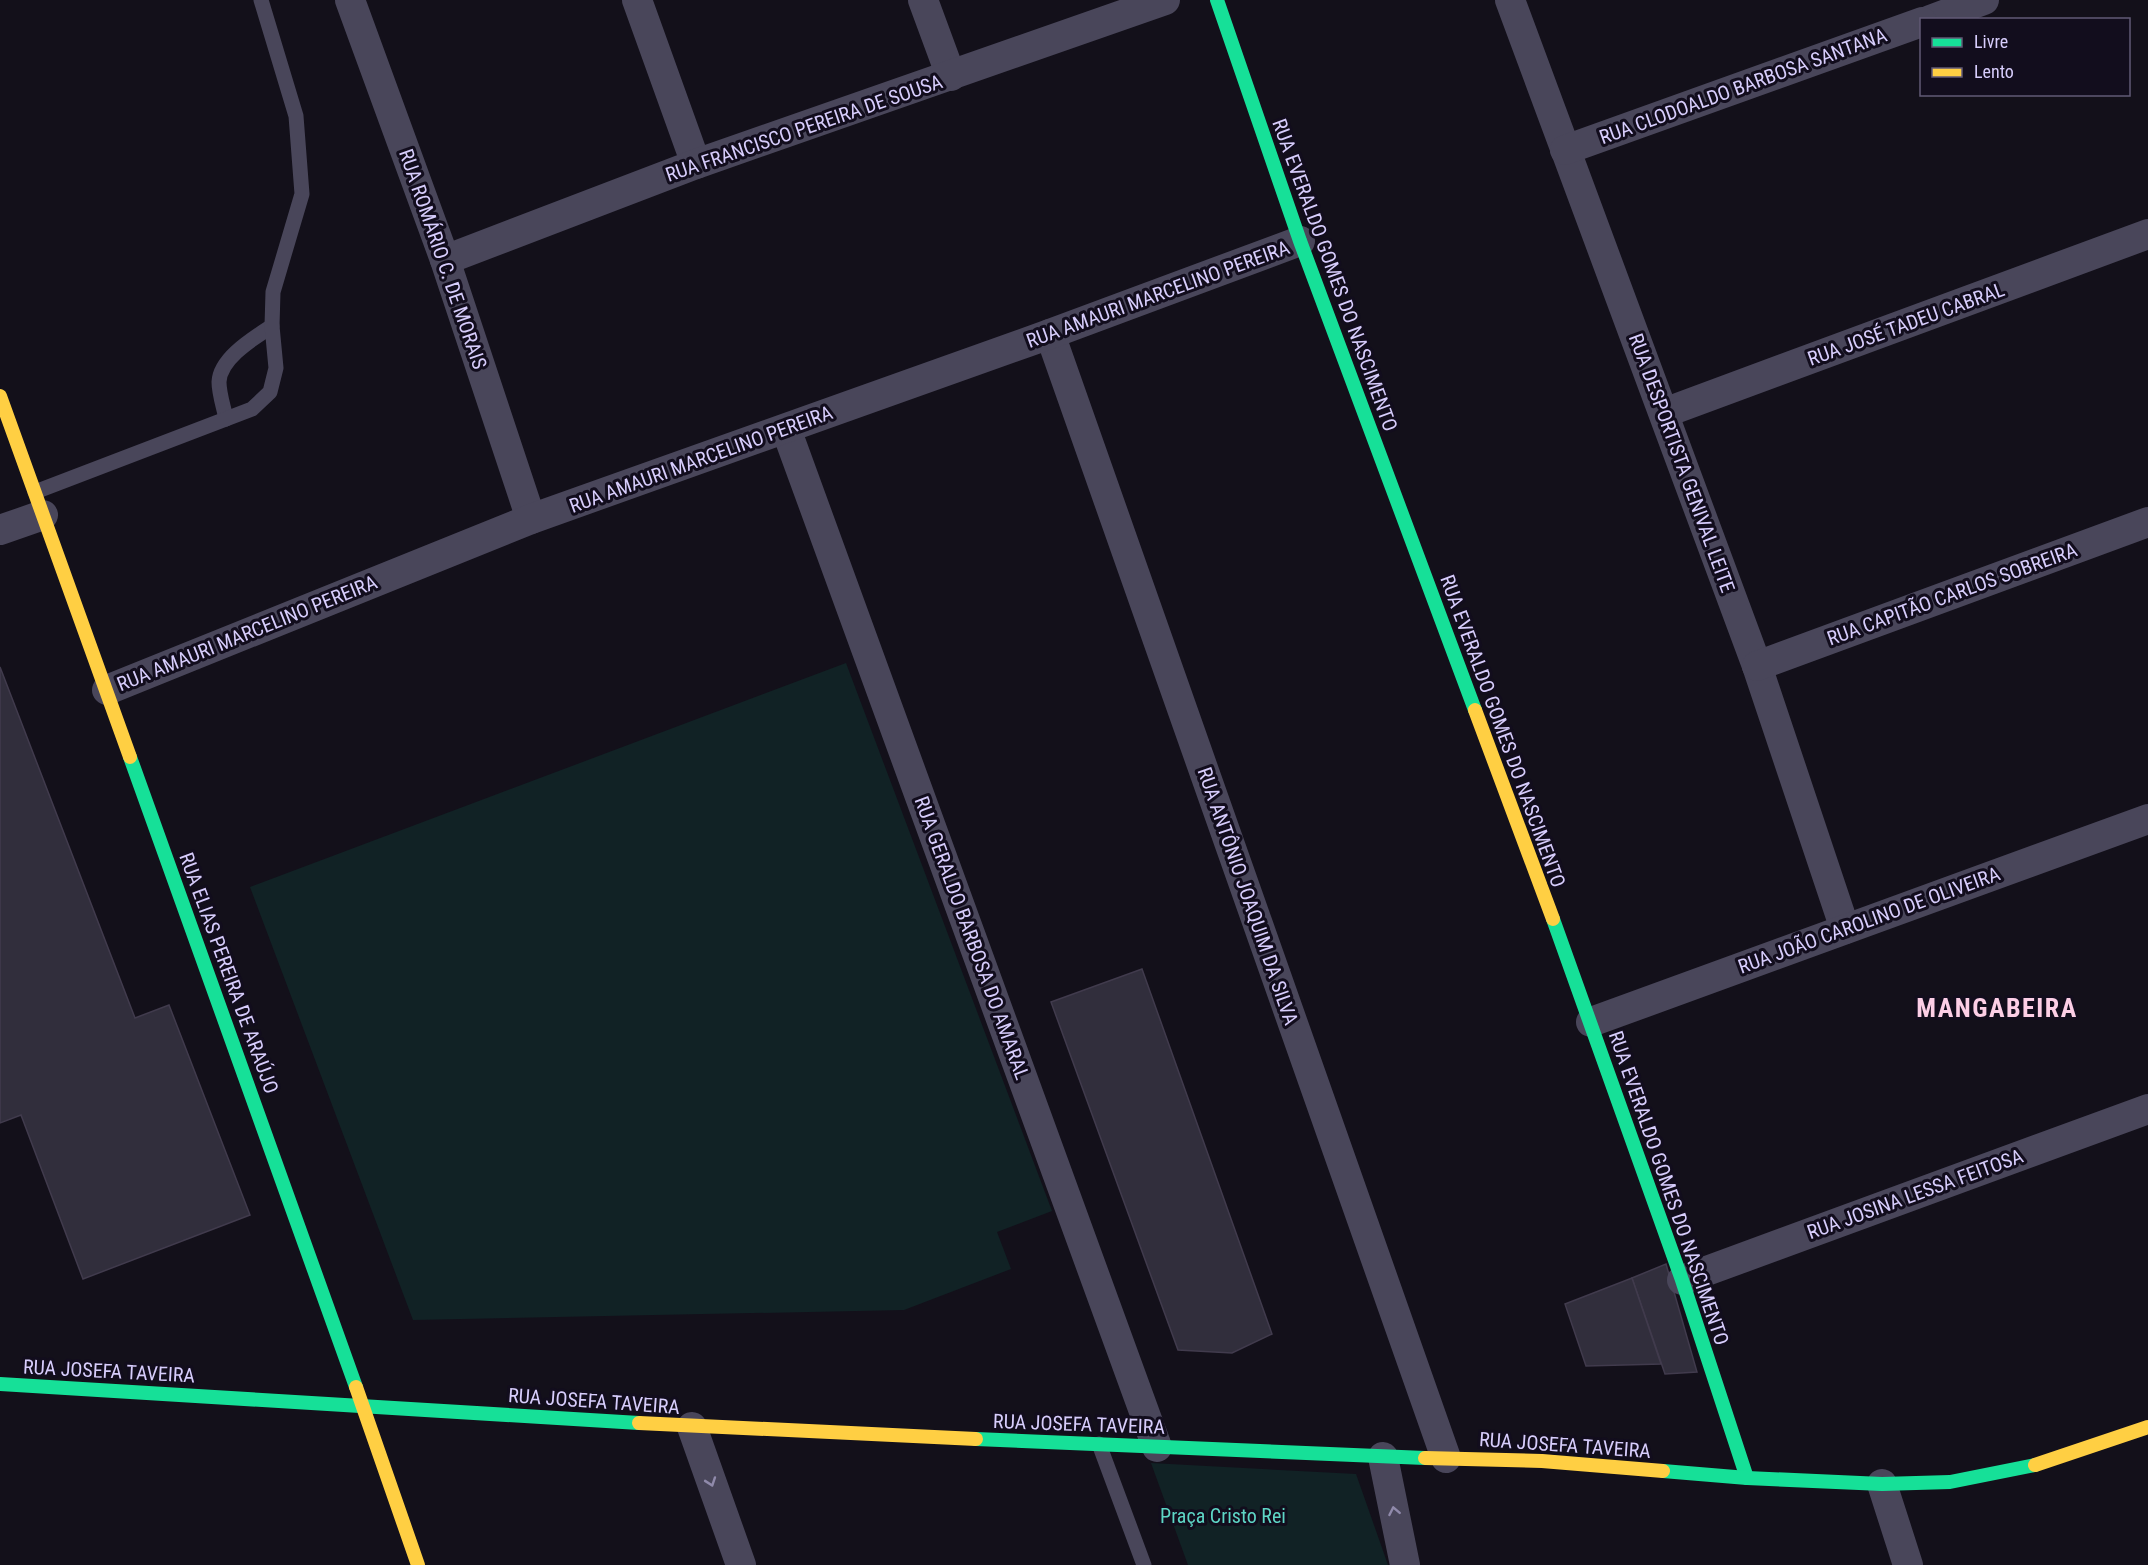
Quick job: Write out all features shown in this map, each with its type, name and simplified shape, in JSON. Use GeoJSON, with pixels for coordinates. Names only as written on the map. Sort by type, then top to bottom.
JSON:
{"type":"FeatureCollection","features":[{"type":"Feature","properties":{"kind":"street","name":"RUA ROMÁRIO C. DE MORAIS"},"geometry":{"type":"LineString","coordinates":[[350,0],[445,260],[531,519]]}},
{"type":"Feature","properties":{"kind":"street"},"geometry":{"type":"LineString","coordinates":[[637,0],[696,164]]}},
{"type":"Feature","properties":{"kind":"street"},"geometry":{"type":"LineString","coordinates":[[923,0],[951,76]]}},
{"type":"Feature","properties":{"kind":"street","name":"RUA FRANCISCO PEREIRA DE SOUSA"},"geometry":{"type":"LineString","coordinates":[[445,260],[696,164],[1165,0]]}},
{"type":"Feature","properties":{"kind":"street","name":"RUA EVERALDO GOMES DO NASCIMENTO"},"geometry":{"type":"LineString","coordinates":[[1217,0],[1300,241],[1591,1022],[1682,1280],[1747,1478]]}},
{"type":"Feature","properties":{"kind":"street","name":"RUA DESPORTISTA GENIVAL LEITE"},"geometry":{"type":"LineString","coordinates":[[1510,0],[1757,666],[1845,929]]}},
{"type":"Feature","properties":{"kind":"street"},"geometry":{"type":"LineString","coordinates":[[1935,18],[1984,0]]}},
{"type":"Feature","properties":{"kind":"street","name":"RUA CLODOALDO BARBOSA SANTANA"},"geometry":{"type":"LineString","coordinates":[[1565,150],[1920,23]]}},
{"type":"Feature","properties":{"kind":"street","name":"RUA JOSÉ TADEU CABRAL"},"geometry":{"type":"LineString","coordinates":[[1664,413],[2148,234]]}},
{"type":"Feature","properties":{"kind":"street","name":"RUA AMAURI MARCELINO PEREIRA"},"geometry":{"type":"LineString","coordinates":[[107,690],[531,519],[1050,334],[1300,241]]}},
{"type":"Feature","properties":{"kind":"street","name":"RUA ANTÔNIO JOAQUIM DA SILVA"},"geometry":{"type":"LineString","coordinates":[[1050,334],[1446,1458]]}},
{"type":"Feature","properties":{"kind":"street","name":"RUA ELIAS PEREIRA DE ARAÚJO"},"geometry":{"type":"LineString","coordinates":[[0,396],[418,1565]]}},
{"type":"Feature","properties":{"kind":"street","name":"RUA GERALDO BARBOSA DO AMARAL"},"geometry":{"type":"LineString","coordinates":[[786,429],[1157,1447]]}},
{"type":"Feature","properties":{"kind":"street"},"geometry":{"type":"LineString","coordinates":[[0,530],[39,504]]}},
{"type":"Feature","properties":{"kind":"street","name":"RUA CAPITÃO CARLOS SOBREIRA"},"geometry":{"type":"LineString","coordinates":[[1757,666],[2148,522]]}},
{"type":"Feature","properties":{"kind":"street","name":"RUA JOÃO CAROLINO DE OLIVEIRA"},"geometry":{"type":"LineString","coordinates":[[1591,1022],[2148,819]]}},
{"type":"Feature","properties":{"kind":"street","name":"RUA JOSINA LESSA FEITOSA"},"geometry":{"type":"LineString","coordinates":[[1682,1280],[2148,1109]]}},
{"type":"Feature","properties":{"kind":"street","name":"RUA JOSEFA TAVEIRA"},"geometry":{"type":"LineString","coordinates":[[0,1384],[692,1427],[1383,1457],[1542,1461],[1747,1478],[1882,1484],[1950,1482],[2026,1468],[2148,1427]]}},
{"type":"Feature","properties":{"kind":"street"},"geometry":{"type":"LineString","coordinates":[[692,1427],[741,1565]]}},
{"type":"Feature","properties":{"kind":"street"},"geometry":{"type":"LineString","coordinates":[[1383,1457],[1405,1565]]}},
{"type":"Feature","properties":{"kind":"street"},"geometry":{"type":"LineString","coordinates":[[1882,1484],[1908,1565]]}},
{"type":"Feature","properties":{"kind":"lane"},"geometry":{"type":"LineString","coordinates":[[39,504],[252,409],[270,392],[276,368],[272,326],[273,292],[302,194],[296,116],[261,0]]}},
{"type":"Feature","properties":{"kind":"lane"},"geometry":{"type":"LineString","coordinates":[[226,419],[219,381],[228,360],[248,342],[272,326]]}},
{"type":"Feature","properties":{"kind":"lane"},"geometry":{"type":"LineString","coordinates":[[1099,1444],[1144,1565]]}},
{"type":"Feature","properties":{"kind":"green space"},"geometry":{"type":"Polygon","coordinates":[[[846,663],[1052,1211],[997,1232],[1011,1269],[904,1310],[413,1320],[250,887],[846,663]]]}},
{"type":"Feature","properties":{"kind":"green space","name":"Praça Cristo Rei"},"geometry":{"type":"Polygon","coordinates":[[[1151,1463],[1356,1474],[1388,1565],[1188,1565],[1151,1463]]]}},
{"type":"Feature","properties":{"kind":"building"},"geometry":{"type":"Polygon","coordinates":[[[0,667],[135,1018],[169,1005],[250,1215],[83,1279],[21,1115],[0,1123],[0,667]]]}},
{"type":"Feature","properties":{"kind":"building"},"geometry":{"type":"Polygon","coordinates":[[[1142,969],[1272,1334],[1232,1353],[1178,1350],[1051,1002],[1142,969]]]}},
{"type":"Feature","properties":{"kind":"building"},"geometry":{"type":"Polygon","coordinates":[[[1666,1264],[1697,1372],[1665,1374],[1632,1278],[1666,1264]]]}},
{"type":"Feature","properties":{"kind":"building"},"geometry":{"type":"Polygon","coordinates":[[[1632,1278],[1661,1364],[1586,1366],[1565,1304],[1632,1278]]]}},
{"type":"Feature","properties":{"kind":"traffic: fast"},"geometry":{"type":"LineString","coordinates":[[1217,0],[1300,241],[1475,710]]}},
{"type":"Feature","properties":{"kind":"traffic: fast"},"geometry":{"type":"LineString","coordinates":[[130,757],[356,1387]]}},
{"type":"Feature","properties":{"kind":"traffic: fast"},"geometry":{"type":"LineString","coordinates":[[1553,919],[1682,1280],[1747,1478]]}},
{"type":"Feature","properties":{"kind":"traffic: fast"},"geometry":{"type":"LineString","coordinates":[[0,1384],[639,1423]]}},
{"type":"Feature","properties":{"kind":"traffic: fast"},"geometry":{"type":"LineString","coordinates":[[976,1439],[1425,1458]]}},
{"type":"Feature","properties":{"kind":"traffic: fast"},"geometry":{"type":"LineString","coordinates":[[1663,1471],[1747,1478],[1882,1484],[1950,1482],[2035,1465]]}},
{"type":"Feature","properties":{"kind":"traffic: slow"},"geometry":{"type":"LineString","coordinates":[[0,396],[130,757]]}},
{"type":"Feature","properties":{"kind":"traffic: slow"},"geometry":{"type":"LineString","coordinates":[[1475,710],[1553,919]]}},
{"type":"Feature","properties":{"kind":"traffic: slow"},"geometry":{"type":"LineString","coordinates":[[356,1387],[418,1565]]}},
{"type":"Feature","properties":{"kind":"traffic: slow"},"geometry":{"type":"LineString","coordinates":[[639,1423],[976,1439]]}},
{"type":"Feature","properties":{"kind":"traffic: slow"},"geometry":{"type":"LineString","coordinates":[[2035,1465],[2148,1427]]}},
{"type":"Feature","properties":{"kind":"traffic: slow"},"geometry":{"type":"LineString","coordinates":[[1425,1458],[1542,1461],[1663,1471]]}},
{"type":"Feature","properties":{"kind":"district","name":"MANGABEIRA"},"geometry":{"type":"Point","coordinates":[1997,1008]}}]}
